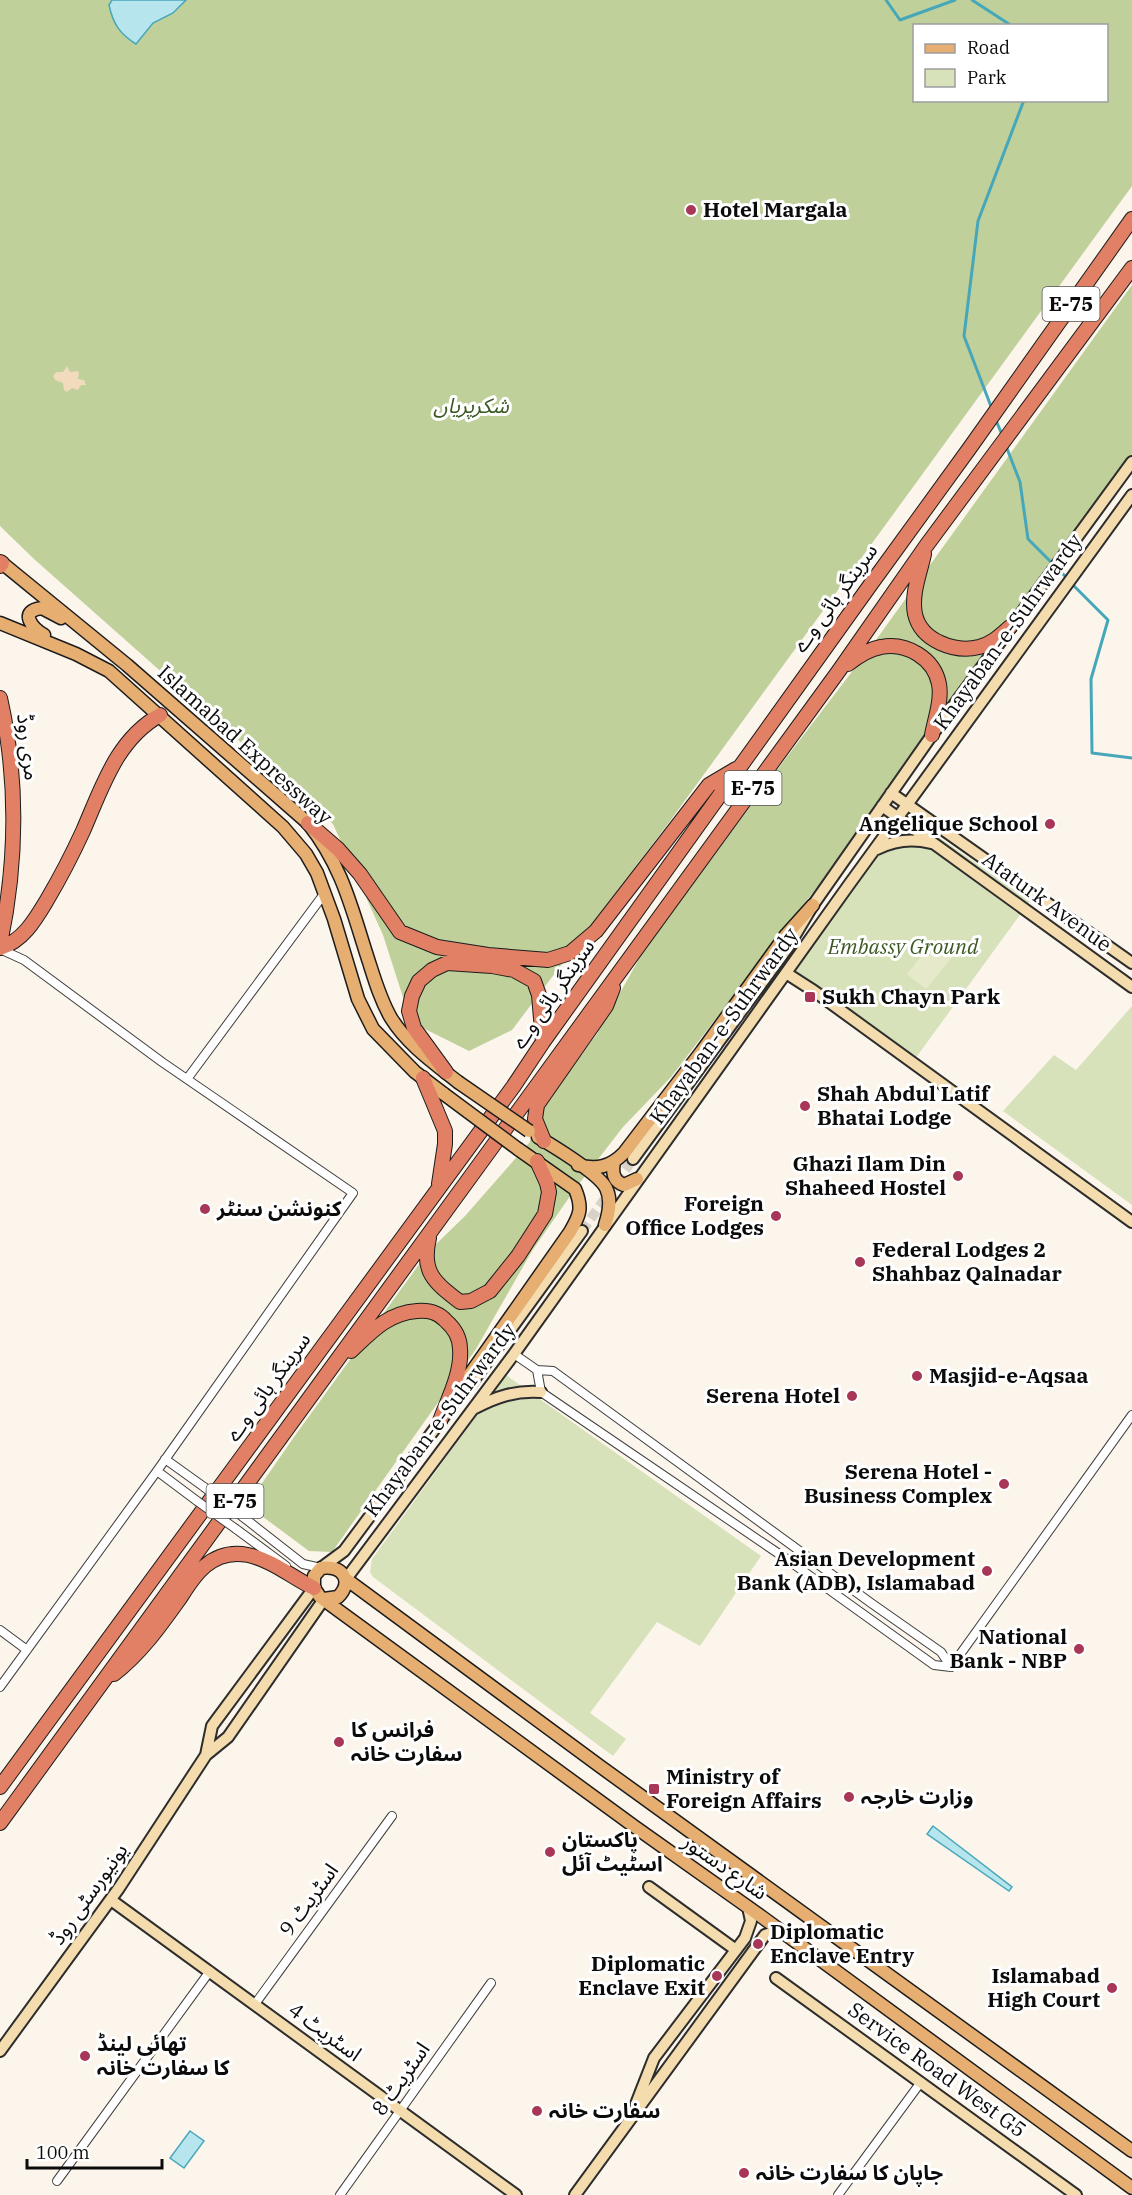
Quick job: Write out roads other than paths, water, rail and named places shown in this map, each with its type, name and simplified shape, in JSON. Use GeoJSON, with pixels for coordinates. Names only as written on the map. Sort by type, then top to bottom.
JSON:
{"type":"FeatureCollection","features":[{"type":"Feature","properties":{"kind":"highway","name":"سرینگر ہائی وے"},"geometry":{"type":"LineString","coordinates":[[0,1787],[513,1087],[1132,219]]}},
{"type":"Feature","properties":{"kind":"highway"},"geometry":{"type":"LineString","coordinates":[[1021,375],[1040,357],[1126,237],[1132,233]]}},
{"type":"Feature","properties":{"kind":"highway"},"geometry":{"type":"LineString","coordinates":[[1052,375],[1066,347],[1132,256]]}},
{"type":"Feature","properties":{"kind":"highway","name":"سرینگر ہائی وے"},"geometry":{"type":"LineString","coordinates":[[0,1823],[838,672],[926,546],[1132,268]]}},
{"type":"Feature","properties":{"kind":"highway"},"geometry":{"type":"LineString","coordinates":[[926,546],[914,596],[915,610],[917,619],[933,638],[955,648],[974,648],[992,642],[1010,627]]}},
{"type":"Feature","properties":{"kind":"highway"},"geometry":{"type":"LineString","coordinates":[[838,672],[855,658],[881,647],[897,646],[912,650],[925,659],[935,671],[940,689],[932,735]]}},
{"type":"Feature","properties":{"kind":"highway","name":"مری روڈ"},"geometry":{"type":"LineString","coordinates":[[0,698],[10,749],[13,827],[6,915],[0,947]]}},
{"type":"Feature","properties":{"kind":"highway"},"geometry":{"type":"LineString","coordinates":[[0,947],[21,938],[38,915],[82,834],[107,777],[123,748],[138,731],[160,715]]}},
{"type":"Feature","properties":{"kind":"highway"},"geometry":{"type":"LineString","coordinates":[[308,824],[338,849],[360,874],[400,932],[437,948],[548,960],[570,953],[596,931],[709,785],[740,767]]}},
{"type":"Feature","properties":{"kind":"highway"},"geometry":{"type":"LineString","coordinates":[[446,1072],[414,1028],[409,1011],[412,996],[419,981],[432,970],[447,963],[514,970],[534,981],[539,995],[543,1042]]}},
{"type":"Feature","properties":{"kind":"highway"},"geometry":{"type":"LineString","coordinates":[[544,1141],[535,1119],[537,1105],[606,1006],[620,969]]}},
{"type":"Feature","properties":{"kind":"highway"},"geometry":{"type":"LineString","coordinates":[[423,1078],[445,1131],[443,1164],[438,1190]]}},
{"type":"Feature","properties":{"kind":"highway"},"geometry":{"type":"LineString","coordinates":[[431,1233],[426,1254],[428,1269],[436,1282],[460,1302],[479,1298],[490,1291],[518,1256],[545,1214],[549,1192],[537,1161]]}},
{"type":"Feature","properties":{"kind":"highway"},"geometry":{"type":"LineString","coordinates":[[328,1371],[390,1317],[405,1312],[428,1310],[441,1315],[454,1329],[461,1348],[459,1369],[440,1421]]}},
{"type":"Feature","properties":{"kind":"highway"},"geometry":{"type":"LineString","coordinates":[[100,1685],[126,1665],[144,1647],[204,1566],[217,1558],[236,1554],[250,1556],[267,1562],[313,1586]]}},
{"type":"Feature","properties":{"kind":"main road","name":"Islamabad Expressway"},"geometry":{"type":"LineString","coordinates":[[1,564],[90,635],[308,824],[324,843],[335,863],[378,990],[391,1018],[415,1047],[458,1082],[597,1177],[606,1188],[610,1205],[605,1225]]}},
{"type":"Feature","properties":{"kind":"main road"},"geometry":{"type":"LineString","coordinates":[[76,654],[35,629],[29,618],[32,611],[47,610],[90,635]]}},
{"type":"Feature","properties":{"kind":"main road","name":"Islamabad Expressway"},"geometry":{"type":"LineString","coordinates":[[0,624],[76,654],[109,671],[284,827],[306,854],[317,873],[365,1015],[382,1040],[423,1078],[575,1189],[579,1198],[580,1214],[576,1231]]}},
{"type":"Feature","properties":{"kind":"main road"},"geometry":{"type":"LineString","coordinates":[[578,1165],[600,1168],[614,1162],[624,1153],[786,935],[813,905]]}},
{"type":"Feature","properties":{"kind":"main road"},"geometry":{"type":"LineString","coordinates":[[614,1162],[613,1174],[620,1183],[624,1185],[637,1179]]}},
{"type":"Feature","properties":{"kind":"main road","name":"Khayaban-e-Suhrwardy"},"geometry":{"type":"LineString","coordinates":[[450,1407],[461,1387],[576,1231]]}},
{"type":"Feature","properties":{"kind":"main road"},"geometry":{"type":"LineString","coordinates":[[332,1567],[343,1574],[346,1579],[346,1586],[338,1597],[324,1599],[317,1595],[313,1586],[314,1576],[321,1568],[332,1567]]}},
{"type":"Feature","properties":{"kind":"main road","name":"شارع دستور"},"geometry":{"type":"LineString","coordinates":[[346,1579],[601,1767],[1132,2151]]}},
{"type":"Feature","properties":{"kind":"main road","name":"شارع دستور"},"geometry":{"type":"LineString","coordinates":[[324,1599],[445,1690],[748,1907],[1132,2188]]}},
{"type":"Feature","properties":{"kind":"street","name":"Khayaban-e-Suhrwardy"},"geometry":{"type":"LineString","coordinates":[[633,1159],[788,947],[813,905],[932,735],[1132,462]]}},
{"type":"Feature","properties":{"kind":"street","name":"Khayaban-e-Suhrwardy"},"geometry":{"type":"LineString","coordinates":[[346,1579],[514,1353],[907,804],[1132,495]]}},
{"type":"Feature","properties":{"kind":"street"},"geometry":{"type":"LineString","coordinates":[[1084,527],[1100,538]]}},
{"type":"Feature","properties":{"kind":"street","name":"Ataturk Avenue"},"geometry":{"type":"LineString","coordinates":[[891,793],[1132,963]]}},
{"type":"Feature","properties":{"kind":"street","name":"Ataturk Avenue"},"geometry":{"type":"LineString","coordinates":[[882,806],[1132,987]]}},
{"type":"Feature","properties":{"kind":"street"},"geometry":{"type":"LineString","coordinates":[[874,850],[886,844],[904,840],[934,844]]}},
{"type":"Feature","properties":{"kind":"street"},"geometry":{"type":"LineString","coordinates":[[187,1078],[324,894]]}},
{"type":"Feature","properties":{"kind":"street"},"geometry":{"type":"LineString","coordinates":[[0,947],[24,960],[187,1078],[353,1193],[157,1471],[0,1687]]}},
{"type":"Feature","properties":{"kind":"street"},"geometry":{"type":"LineString","coordinates":[[786,973],[1132,1222]]}},
{"type":"Feature","properties":{"kind":"street"},"geometry":{"type":"LineString","coordinates":[[514,1353],[537,1370],[552,1371],[871,1604],[941,1652],[951,1666]]}},
{"type":"Feature","properties":{"kind":"street"},"geometry":{"type":"LineString","coordinates":[[537,1370],[541,1392]]}},
{"type":"Feature","properties":{"kind":"street"},"geometry":{"type":"LineString","coordinates":[[472,1409],[509,1394],[541,1392],[785,1558],[934,1665],[951,1666]]}},
{"type":"Feature","properties":{"kind":"street","name":"Khayaban-e-Suhrwardy"},"geometry":{"type":"LineString","coordinates":[[321,1568],[344,1551],[450,1407]]}},
{"type":"Feature","properties":{"kind":"street"},"geometry":{"type":"LineString","coordinates":[[951,1666],[1132,1415]]}},
{"type":"Feature","properties":{"kind":"street"},"geometry":{"type":"LineString","coordinates":[[165,1459],[303,1564],[321,1568]]}},
{"type":"Feature","properties":{"kind":"street"},"geometry":{"type":"LineString","coordinates":[[157,1471],[313,1586]]}},
{"type":"Feature","properties":{"kind":"street"},"geometry":{"type":"LineString","coordinates":[[359,1530],[375,1541]]}},
{"type":"Feature","properties":{"kind":"street"},"geometry":{"type":"LineString","coordinates":[[766,1547],[776,1534]]}},
{"type":"Feature","properties":{"kind":"street"},"geometry":{"type":"LineString","coordinates":[[785,1558],[793,1545]]}},
{"type":"Feature","properties":{"kind":"street","name":"یونیورسٹی روڈ"},"geometry":{"type":"LineString","coordinates":[[206,1755],[212,1726],[313,1586]]}},
{"type":"Feature","properties":{"kind":"street","name":"یونیورسٹی روڈ"},"geometry":{"type":"LineString","coordinates":[[0,2051],[111,1900],[206,1755],[228,1737],[324,1599]]}},
{"type":"Feature","properties":{"kind":"street"},"geometry":{"type":"LineString","coordinates":[[0,1630],[27,1650]]}},
{"type":"Feature","properties":{"kind":"street","name":"اسٹریٹ 9"},"geometry":{"type":"LineString","coordinates":[[255,2004],[392,1816]]}},
{"type":"Feature","properties":{"kind":"street"},"geometry":{"type":"LineString","coordinates":[[649,1887],[736,1950]]}},
{"type":"Feature","properties":{"kind":"street","name":"اسٹریٹ 4"},"geometry":{"type":"LineString","coordinates":[[111,1900],[516,2195]]}},
{"type":"Feature","properties":{"kind":"street"},"geometry":{"type":"LineString","coordinates":[[630,2118],[654,2058],[748,1932],[751,1922],[748,1907]]}},
{"type":"Feature","properties":{"kind":"street"},"geometry":{"type":"LineString","coordinates":[[575,2195],[765,1935],[771,1933],[786,1935]]}},
{"type":"Feature","properties":{"kind":"street"},"geometry":{"type":"LineString","coordinates":[[57,2181],[210,1971]]}},
{"type":"Feature","properties":{"kind":"street","name":"Service Road West G5"},"geometry":{"type":"LineString","coordinates":[[776,1977],[1076,2195]]}},
{"type":"Feature","properties":{"kind":"street","name":"اسٹریٹ 8"},"geometry":{"type":"LineString","coordinates":[[340,2195],[491,1983]]}},
{"type":"Feature","properties":{"kind":"street"},"geometry":{"type":"LineString","coordinates":[[838,2195],[921,2082]]}},
{"type":"Feature","properties":{"kind":"water"},"geometry":{"type":"Polygon","coordinates":[[[112,0],[186,0],[173,13],[153,23],[136,44],[121,32],[115,23],[109,5],[112,0]]]}},
{"type":"Feature","properties":{"kind":"water"},"geometry":{"type":"Polygon","coordinates":[[[933,1826],[1012,1887],[1009,1891],[927,1834],[933,1826]]]}},
{"type":"Feature","properties":{"kind":"water"},"geometry":{"type":"Polygon","coordinates":[[[190,2131],[204,2141],[184,2168],[170,2158],[190,2131]]]}},
{"type":"Feature","properties":{"kind":"waterway"},"geometry":{"type":"LineString","coordinates":[[886,0],[900,20],[955,0]]}},
{"type":"Feature","properties":{"kind":"waterway"},"geometry":{"type":"LineString","coordinates":[[972,0],[1009,24]]}},
{"type":"Feature","properties":{"kind":"waterway"},"geometry":{"type":"LineString","coordinates":[[992,409],[964,336],[978,221],[1023,102]]}},
{"type":"Feature","properties":{"kind":"waterway"},"geometry":{"type":"LineString","coordinates":[[995,418],[1003,437]]}},
{"type":"Feature","properties":{"kind":"waterway"},"geometry":{"type":"LineString","coordinates":[[1006,446],[1020,482],[1028,539],[1053,564]]}},
{"type":"Feature","properties":{"kind":"waterway"},"geometry":{"type":"LineString","coordinates":[[1058,569],[1068,579]]}},
{"type":"Feature","properties":{"kind":"waterway"},"geometry":{"type":"LineString","coordinates":[[1072,584],[1108,620],[1091,679],[1092,753],[1132,758]]}},
{"type":"Feature","properties":{"kind":"tunnel"},"geometry":{"type":"LineString","coordinates":[[582,1231],[633,1159]]}},
{"type":"Feature","properties":{"kind":"place","name":"Hotel Margala"},"geometry":{"type":"Point","coordinates":[691,210]}},
{"type":"Feature","properties":{"kind":"place","name":"Angelique School"},"geometry":{"type":"Point","coordinates":[1050,824]}},
{"type":"Feature","properties":{"kind":"place","name":"Sukh Chayn Park"},"geometry":{"type":"Point","coordinates":[810,997]}},
{"type":"Feature","properties":{"kind":"place","name":"Shah Abdul Latif Bhatai Lodge"},"geometry":{"type":"Point","coordinates":[805,1106]}},
{"type":"Feature","properties":{"kind":"place","name":"Ghazi Ilam Din Shaheed Hostel"},"geometry":{"type":"Point","coordinates":[958,1176]}},
{"type":"Feature","properties":{"kind":"place","name":"کنونشن سنٹر"},"geometry":{"type":"Point","coordinates":[205,1209]}},
{"type":"Feature","properties":{"kind":"place","name":"Foreign Office Lodges"},"geometry":{"type":"Point","coordinates":[776,1216]}},
{"type":"Feature","properties":{"kind":"place","name":"Federal Lodges 2 Shahbaz Qalnadar"},"geometry":{"type":"Point","coordinates":[860,1262]}},
{"type":"Feature","properties":{"kind":"place","name":"Masjid-e-Aqsaa"},"geometry":{"type":"Point","coordinates":[917,1376]}},
{"type":"Feature","properties":{"kind":"place","name":"Serena Hotel"},"geometry":{"type":"Point","coordinates":[852,1396]}},
{"type":"Feature","properties":{"kind":"place","name":"Serena Hotel - Business Complex"},"geometry":{"type":"Point","coordinates":[1004,1484]}},
{"type":"Feature","properties":{"kind":"place","name":"Asian Development Bank (ADB), Islamabad"},"geometry":{"type":"Point","coordinates":[987,1571]}},
{"type":"Feature","properties":{"kind":"place","name":"National Bank - NBP"},"geometry":{"type":"Point","coordinates":[1079,1649]}},
{"type":"Feature","properties":{"kind":"place","name":"فرانس کا سفارت خانہ"},"geometry":{"type":"Point","coordinates":[339,1742]}},
{"type":"Feature","properties":{"kind":"place","name":"Ministry of Foreign Affairs"},"geometry":{"type":"Point","coordinates":[654,1789]}},
{"type":"Feature","properties":{"kind":"place","name":"وزارت خارجہ"},"geometry":{"type":"Point","coordinates":[849,1797]}},
{"type":"Feature","properties":{"kind":"place","name":"پاکستان اسٹیٹ آئل"},"geometry":{"type":"Point","coordinates":[550,1852]}},
{"type":"Feature","properties":{"kind":"place","name":"Diplomatic Enclave Entry"},"geometry":{"type":"Point","coordinates":[758,1944]}},
{"type":"Feature","properties":{"kind":"place","name":"Diplomatic Enclave Exit"},"geometry":{"type":"Point","coordinates":[717,1976]}},
{"type":"Feature","properties":{"kind":"place","name":"Islamabad High Court"},"geometry":{"type":"Point","coordinates":[1112,1988]}},
{"type":"Feature","properties":{"kind":"place","name":"تھائی لینڈ کا سفارت خانہ"},"geometry":{"type":"Point","coordinates":[85,2056]}},
{"type":"Feature","properties":{"kind":"place","name":"سفارت خانہ"},"geometry":{"type":"Point","coordinates":[537,2111]}},
{"type":"Feature","properties":{"kind":"place","name":"جاپان کا سفارت خانہ"},"geometry":{"type":"Point","coordinates":[744,2173]}},
{"type":"Feature","properties":{"kind":"park label","name":"شکرپریاں"},"geometry":{"type":"Point","coordinates":[471,406]}},
{"type":"Feature","properties":{"kind":"park label","name":"Embassy Ground"},"geometry":{"type":"Point","coordinates":[903,947]}}]}
